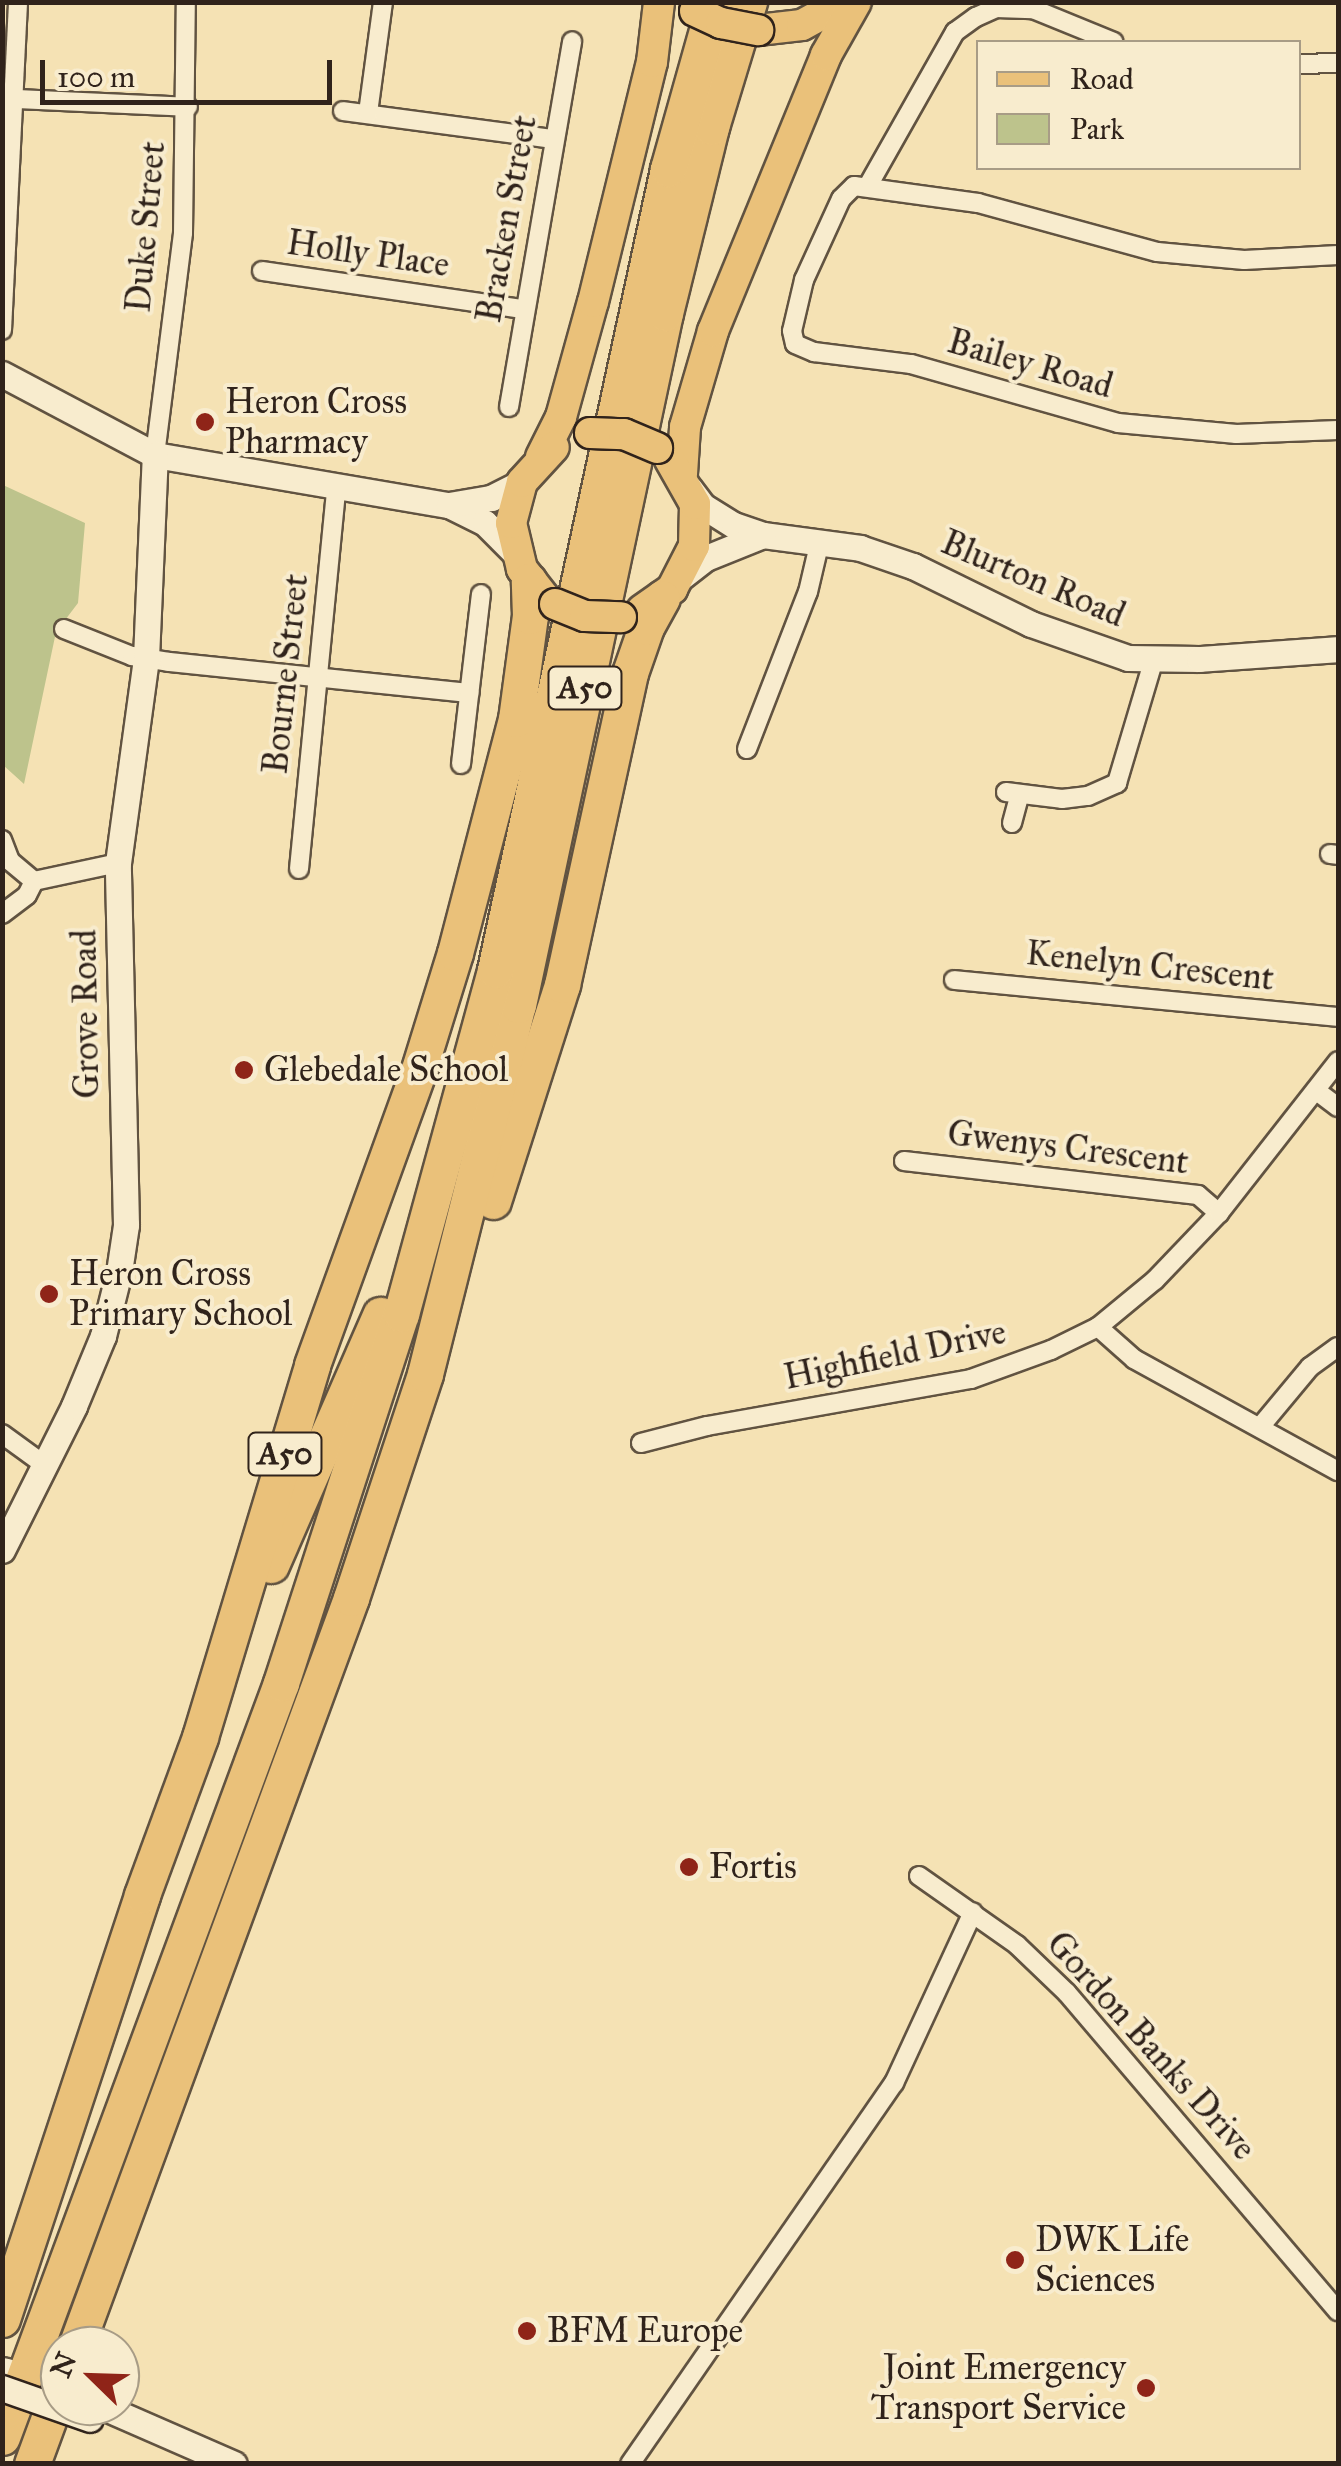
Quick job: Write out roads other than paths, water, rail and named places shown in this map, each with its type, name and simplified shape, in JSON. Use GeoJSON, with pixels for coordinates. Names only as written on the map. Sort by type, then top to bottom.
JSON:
{"type":"FeatureCollection","features":[{"type":"Feature","properties":{"kind":"highway","name":"A50"},"geometry":{"type":"LineString","coordinates":[[2,2437],[293,1646],[401,1314],[495,970],[668,170],[697,5]]}},
{"type":"Feature","properties":{"kind":"highway","name":"A50"},"geometry":{"type":"LineString","coordinates":[[425,1374],[510,1043],[665,313],[711,127],[753,16]]}},
{"type":"Feature","properties":{"kind":"highway","name":"A50"},"geometry":{"type":"LineString","coordinates":[[200,1736],[312,1365],[420,1066],[455,952],[516,719],[533,580]]}},
{"type":"Feature","properties":{"kind":"highway","name":"A50"},"geometry":{"type":"LineString","coordinates":[[83,2326],[351,1598],[425,1374],[477,1246],[546,1043],[630,674],[671,588]]}},
{"type":"Feature","properties":{"kind":"highway","name":"A50"},"geometry":{"type":"LineString","coordinates":[[2,2319],[142,1895],[200,1736],[381,1312],[495,970]]}},
{"type":"Feature","properties":{"kind":"highway"},"geometry":{"type":"LineString","coordinates":[[32,2464],[46,2426]]}},
{"type":"Feature","properties":{"kind":"main road","name":"A50"},"geometry":{"type":"LineString","coordinates":[[659,2],[652,62],[582,344],[561,417],[531,470],[511,523],[533,580],[585,616],[621,617],[671,588],[697,531],[686,482],[685,427],[699,372],[826,55],[856,2]]}},
{"type":"Feature","properties":{"kind":"main road","name":"A50"},"geometry":{"type":"LineString","coordinates":[[697,5],[721,23],[753,16],[802,24],[844,2]]}},
{"type":"Feature","properties":{"kind":"main road"},"geometry":{"type":"LineString","coordinates":[[531,470],[562,442],[590,433],[624,434],[656,448],[686,482]]}},
{"type":"Feature","properties":{"kind":"street"},"geometry":{"type":"LineString","coordinates":[[2,330],[18,2]]}},
{"type":"Feature","properties":{"kind":"street","name":"Duke Street"},"geometry":{"type":"LineString","coordinates":[[155,455],[183,233],[188,107],[186,2]]}},
{"type":"Feature","properties":{"kind":"street"},"geometry":{"type":"LineString","coordinates":[[368,113],[382,2]]}},
{"type":"Feature","properties":{"kind":"street"},"geometry":{"type":"LineString","coordinates":[[1109,40],[1033,9],[996,8],[976,17],[955,32],[870,184],[978,203],[1157,252],[1244,260],[1338,255]]}},
{"type":"Feature","properties":{"kind":"street","name":"Bracken Street"},"geometry":{"type":"LineString","coordinates":[[509,408],[552,138],[572,41]]}},
{"type":"Feature","properties":{"kind":"street"},"geometry":{"type":"LineString","coordinates":[[1301,64],[1338,62]]}},
{"type":"Feature","properties":{"kind":"street"},"geometry":{"type":"LineString","coordinates":[[14,99],[188,107]]}},
{"type":"Feature","properties":{"kind":"street"},"geometry":{"type":"LineString","coordinates":[[343,111],[552,138]]}},
{"type":"Feature","properties":{"kind":"street","name":"Bailey Road"},"geometry":{"type":"LineString","coordinates":[[870,184],[854,186],[842,199],[804,280],[792,331],[795,344],[814,352],[910,364],[1118,423],[1236,434],[1338,430]]}},
{"type":"Feature","properties":{"kind":"street","name":"Holly Place"},"geometry":{"type":"LineString","coordinates":[[262,271],[524,309]]}},
{"type":"Feature","properties":{"kind":"street"},"geometry":{"type":"LineString","coordinates":[[2,374],[155,455],[449,505],[486,523],[533,580]]}},
{"type":"Feature","properties":{"kind":"street","name":"Grove Road"},"geometry":{"type":"LineString","coordinates":[[2,1550],[46,1466],[103,1336],[126,1225],[118,863],[157,660],[155,455]]}},
{"type":"Feature","properties":{"kind":"street"},"geometry":{"type":"LineString","coordinates":[[449,505],[491,498],[531,470]]}},
{"type":"Feature","properties":{"kind":"street","name":"Blurton Road"},"geometry":{"type":"LineString","coordinates":[[686,482],[716,516],[763,535],[820,541],[913,566],[1031,624],[1102,650],[1154,658],[1338,649]]}},
{"type":"Feature","properties":{"kind":"street","name":"Bourne Street"},"geometry":{"type":"LineString","coordinates":[[298,870],[337,484]]}},
{"type":"Feature","properties":{"kind":"street","name":"Blurton Road"},"geometry":{"type":"LineString","coordinates":[[671,588],[706,558],[763,535]]}},
{"type":"Feature","properties":{"kind":"street"},"geometry":{"type":"LineString","coordinates":[[747,748],[808,592],[820,541]]}},
{"type":"Feature","properties":{"kind":"street"},"geometry":{"type":"LineString","coordinates":[[460,764],[481,594]]}},
{"type":"Feature","properties":{"kind":"street"},"geometry":{"type":"LineString","coordinates":[[64,629],[157,660],[469,693]]}},
{"type":"Feature","properties":{"kind":"street"},"geometry":{"type":"LineString","coordinates":[[1012,824],[1013,793],[1062,799],[1088,796],[1117,783],[1154,658]]}},
{"type":"Feature","properties":{"kind":"street"},"geometry":{"type":"LineString","coordinates":[[2,840],[10,861],[34,881]]}},
{"type":"Feature","properties":{"kind":"street"},"geometry":{"type":"LineString","coordinates":[[34,881],[118,863]]}},
{"type":"Feature","properties":{"kind":"street"},"geometry":{"type":"LineString","coordinates":[[2,914],[27,895],[34,881]]}},
{"type":"Feature","properties":{"kind":"street","name":"Kenelyn Crescent"},"geometry":{"type":"LineString","coordinates":[[954,980],[1338,1017]]}},
{"type":"Feature","properties":{"kind":"street","name":"Highfield Drive"},"geometry":{"type":"LineString","coordinates":[[642,1443],[707,1426],[971,1379],[1035,1357],[1098,1327],[1155,1280],[1219,1213],[1318,1092],[1338,1061]]}},
{"type":"Feature","properties":{"kind":"street"},"geometry":{"type":"LineString","coordinates":[[1318,1092],[1338,1107]]}},
{"type":"Feature","properties":{"kind":"street","name":"Gwenys Crescent"},"geometry":{"type":"LineString","coordinates":[[904,1161],[1198,1195],[1219,1213]]}},
{"type":"Feature","properties":{"kind":"street"},"geometry":{"type":"LineString","coordinates":[[1098,1327],[1134,1359],[1338,1471]]}},
{"type":"Feature","properties":{"kind":"street"},"geometry":{"type":"LineString","coordinates":[[1260,1427],[1297,1381],[1338,1347]]}},
{"type":"Feature","properties":{"kind":"street"},"geometry":{"type":"LineString","coordinates":[[2,1434],[46,1466]]}},
{"type":"Feature","properties":{"kind":"street","name":"Gordon Banks Drive"},"geometry":{"type":"LineString","coordinates":[[919,1876],[1018,1945],[1067,1993],[1338,2310]]}},
{"type":"Feature","properties":{"kind":"street"},"geometry":{"type":"LineString","coordinates":[[635,2461],[894,2083],[973,1912]]}},
{"type":"Feature","properties":{"kind":"street"},"geometry":{"type":"LineString","coordinates":[[4,2376],[40,2384]]}},
{"type":"Feature","properties":{"kind":"street"},"geometry":{"type":"LineString","coordinates":[[4,2376],[40,2390]]}},
{"type":"Feature","properties":{"kind":"street"},"geometry":{"type":"LineString","coordinates":[[134,2426],[234,2464]]}},
{"type":"Feature","properties":{"kind":"place","name":"Heron Cross Pharmacy"},"geometry":{"type":"Point","coordinates":[205,422]}},
{"type":"Feature","properties":{"kind":"place","name":"Glebedale School"},"geometry":{"type":"Point","coordinates":[244,1070]}},
{"type":"Feature","properties":{"kind":"place","name":"Heron Cross Primary School"},"geometry":{"type":"Point","coordinates":[49,1294]}},
{"type":"Feature","properties":{"kind":"place","name":"Fortis"},"geometry":{"type":"Point","coordinates":[689,1867]}},
{"type":"Feature","properties":{"kind":"place","name":"DWK Life Sciences"},"geometry":{"type":"Point","coordinates":[1015,2260]}},
{"type":"Feature","properties":{"kind":"place","name":"BFM Europe"},"geometry":{"type":"Point","coordinates":[527,2331]}},
{"type":"Feature","properties":{"kind":"place","name":"Joint Emergency Transport Service"},"geometry":{"type":"Point","coordinates":[1146,2388]}}]}
